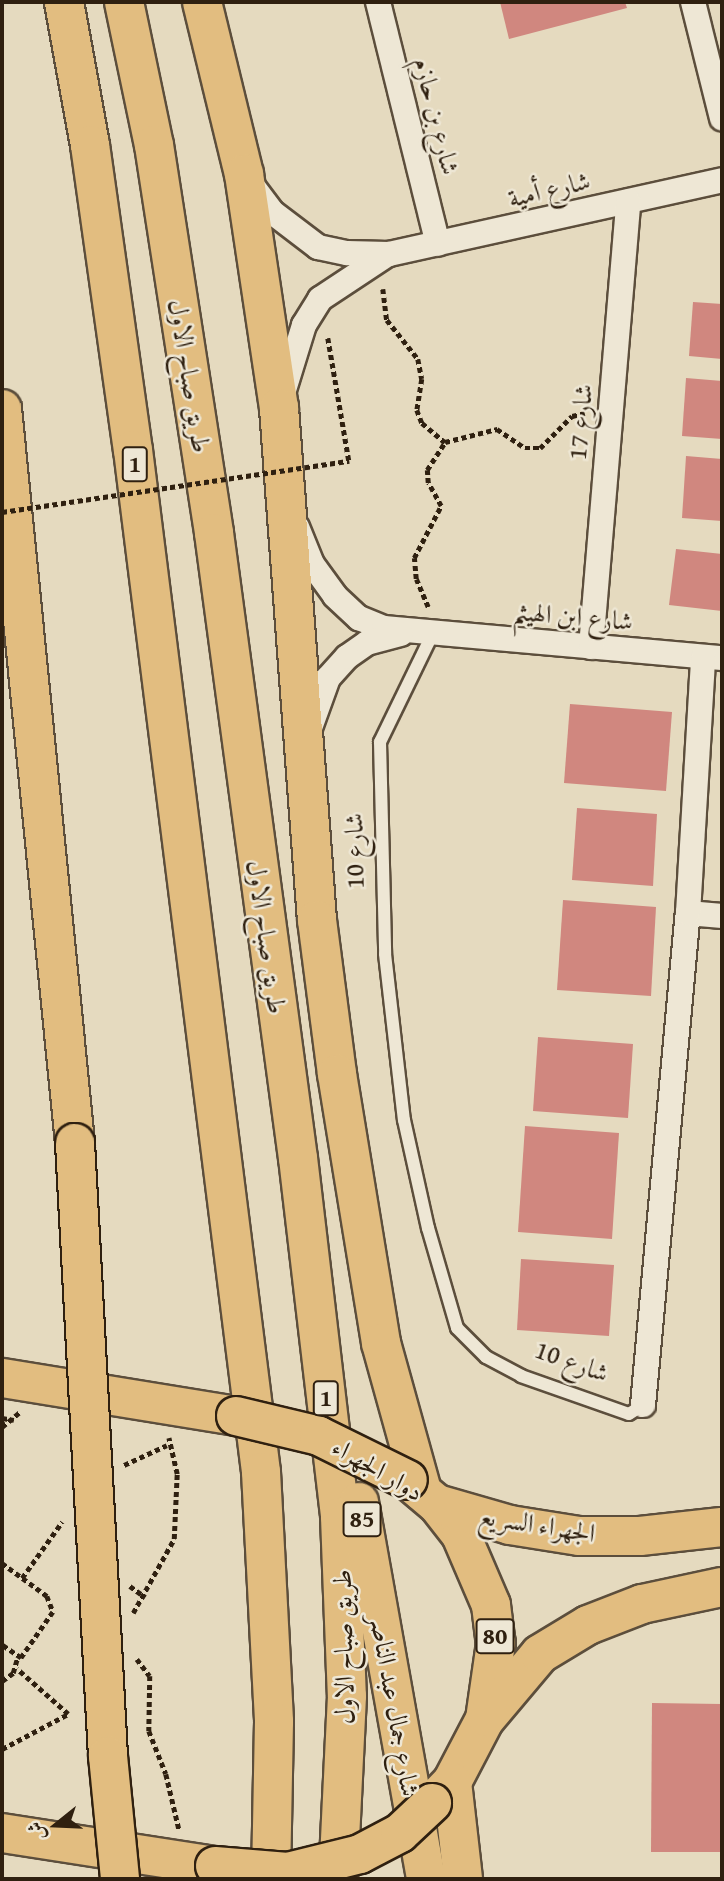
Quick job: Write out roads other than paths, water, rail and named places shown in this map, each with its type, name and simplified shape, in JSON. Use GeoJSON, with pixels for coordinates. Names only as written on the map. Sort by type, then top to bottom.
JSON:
{"type":"FeatureCollection","features":[{"type":"Feature","properties":{"kind":"main road","name":"1"},"geometry":{"type":"LineString","coordinates":[[64,2],[90,145],[133,450],[261,1472],[274,1722],[271,1879]]}},
{"type":"Feature","properties":{"kind":"main road","name":"طريق صباح الاول"},"geometry":{"type":"LineString","coordinates":[[124,2],[154,145],[212,520],[298,1158],[340,1517],[347,1696],[338,1879]]}},
{"type":"Feature","properties":{"kind":"main road","name":"طريق صباح الاول"},"geometry":{"type":"LineString","coordinates":[[201,2],[244,174],[279,408],[317,920],[362,1241],[381,1343],[422,1492]]}},
{"type":"Feature","properties":{"kind":"main road"},"geometry":{"type":"LineString","coordinates":[[2,410],[75,1143],[107,1742],[120,1879]]}},
{"type":"Feature","properties":{"kind":"main road","name":"شارع جمال عبد الناصر"},"geometry":{"type":"LineString","coordinates":[[298,1158],[426,1879]]}},
{"type":"Feature","properties":{"kind":"main road","name":"دوار الجهراء"},"geometry":{"type":"LineString","coordinates":[[2,1378],[236,1416],[319,1436],[422,1492],[479,1569],[491,1605],[495,1669],[485,1719],[442,1793],[400,1833],[360,1854],[288,1872],[201,1864],[2,1833]]}},
{"type":"Feature","properties":{"kind":"main road","name":"الجهراء السريع"},"geometry":{"type":"LineString","coordinates":[[422,1492],[510,1525],[579,1536],[640,1536],[722,1527]]}},
{"type":"Feature","properties":{"kind":"main road","name":"80"},"geometry":{"type":"LineString","coordinates":[[485,1719],[540,1654],[588,1625],[642,1604],[722,1587]]}},
{"type":"Feature","properties":{"kind":"main road","name":"شارع جمال عبد الناصر"},"geometry":{"type":"LineString","coordinates":[[442,1793],[463,1879]]}},
{"type":"Feature","properties":{"kind":"street","name":"شارع بن حازم"},"geometry":{"type":"LineString","coordinates":[[378,2],[438,244]]}},
{"type":"Feature","properties":{"kind":"street"},"geometry":{"type":"LineString","coordinates":[[693,2],[722,118]]}},
{"type":"Feature","properties":{"kind":"street","name":"شارع أمية"},"geometry":{"type":"LineString","coordinates":[[244,174],[272,212],[318,247],[347,253],[395,253],[722,180]]}},
{"type":"Feature","properties":{"kind":"street","name":"شارع 17"},"geometry":{"type":"LineString","coordinates":[[591,647],[628,202]]}},
{"type":"Feature","properties":{"kind":"street","name":"شارع أمية"},"geometry":{"type":"LineString","coordinates":[[279,408],[300,335],[320,299],[395,253]]}},
{"type":"Feature","properties":{"kind":"street","name":"شارع ابن الهيثم"},"geometry":{"type":"LineString","coordinates":[[287,504],[312,564],[335,596],[359,618],[384,628],[713,658]]}},
{"type":"Feature","properties":{"kind":"street","name":"شارع ابن الهيثم"},"geometry":{"type":"LineString","coordinates":[[304,752],[314,707],[328,678],[347,657],[385,637],[426,632]]}},
{"type":"Feature","properties":{"kind":"street","name":"شارع 10"},"geometry":{"type":"LineString","coordinates":[[642,1405],[713,658]]}},
{"type":"Feature","properties":{"kind":"street"},"geometry":{"type":"LineString","coordinates":[[688,913],[722,916]]}},
{"type":"Feature","properties":{"kind":"lane","name":"شارع 10"},"geometry":{"type":"LineString","coordinates":[[426,632],[380,742],[385,954],[404,1120],[428,1228],[457,1328],[486,1356],[521,1376],[629,1414],[642,1405]]}}]}
